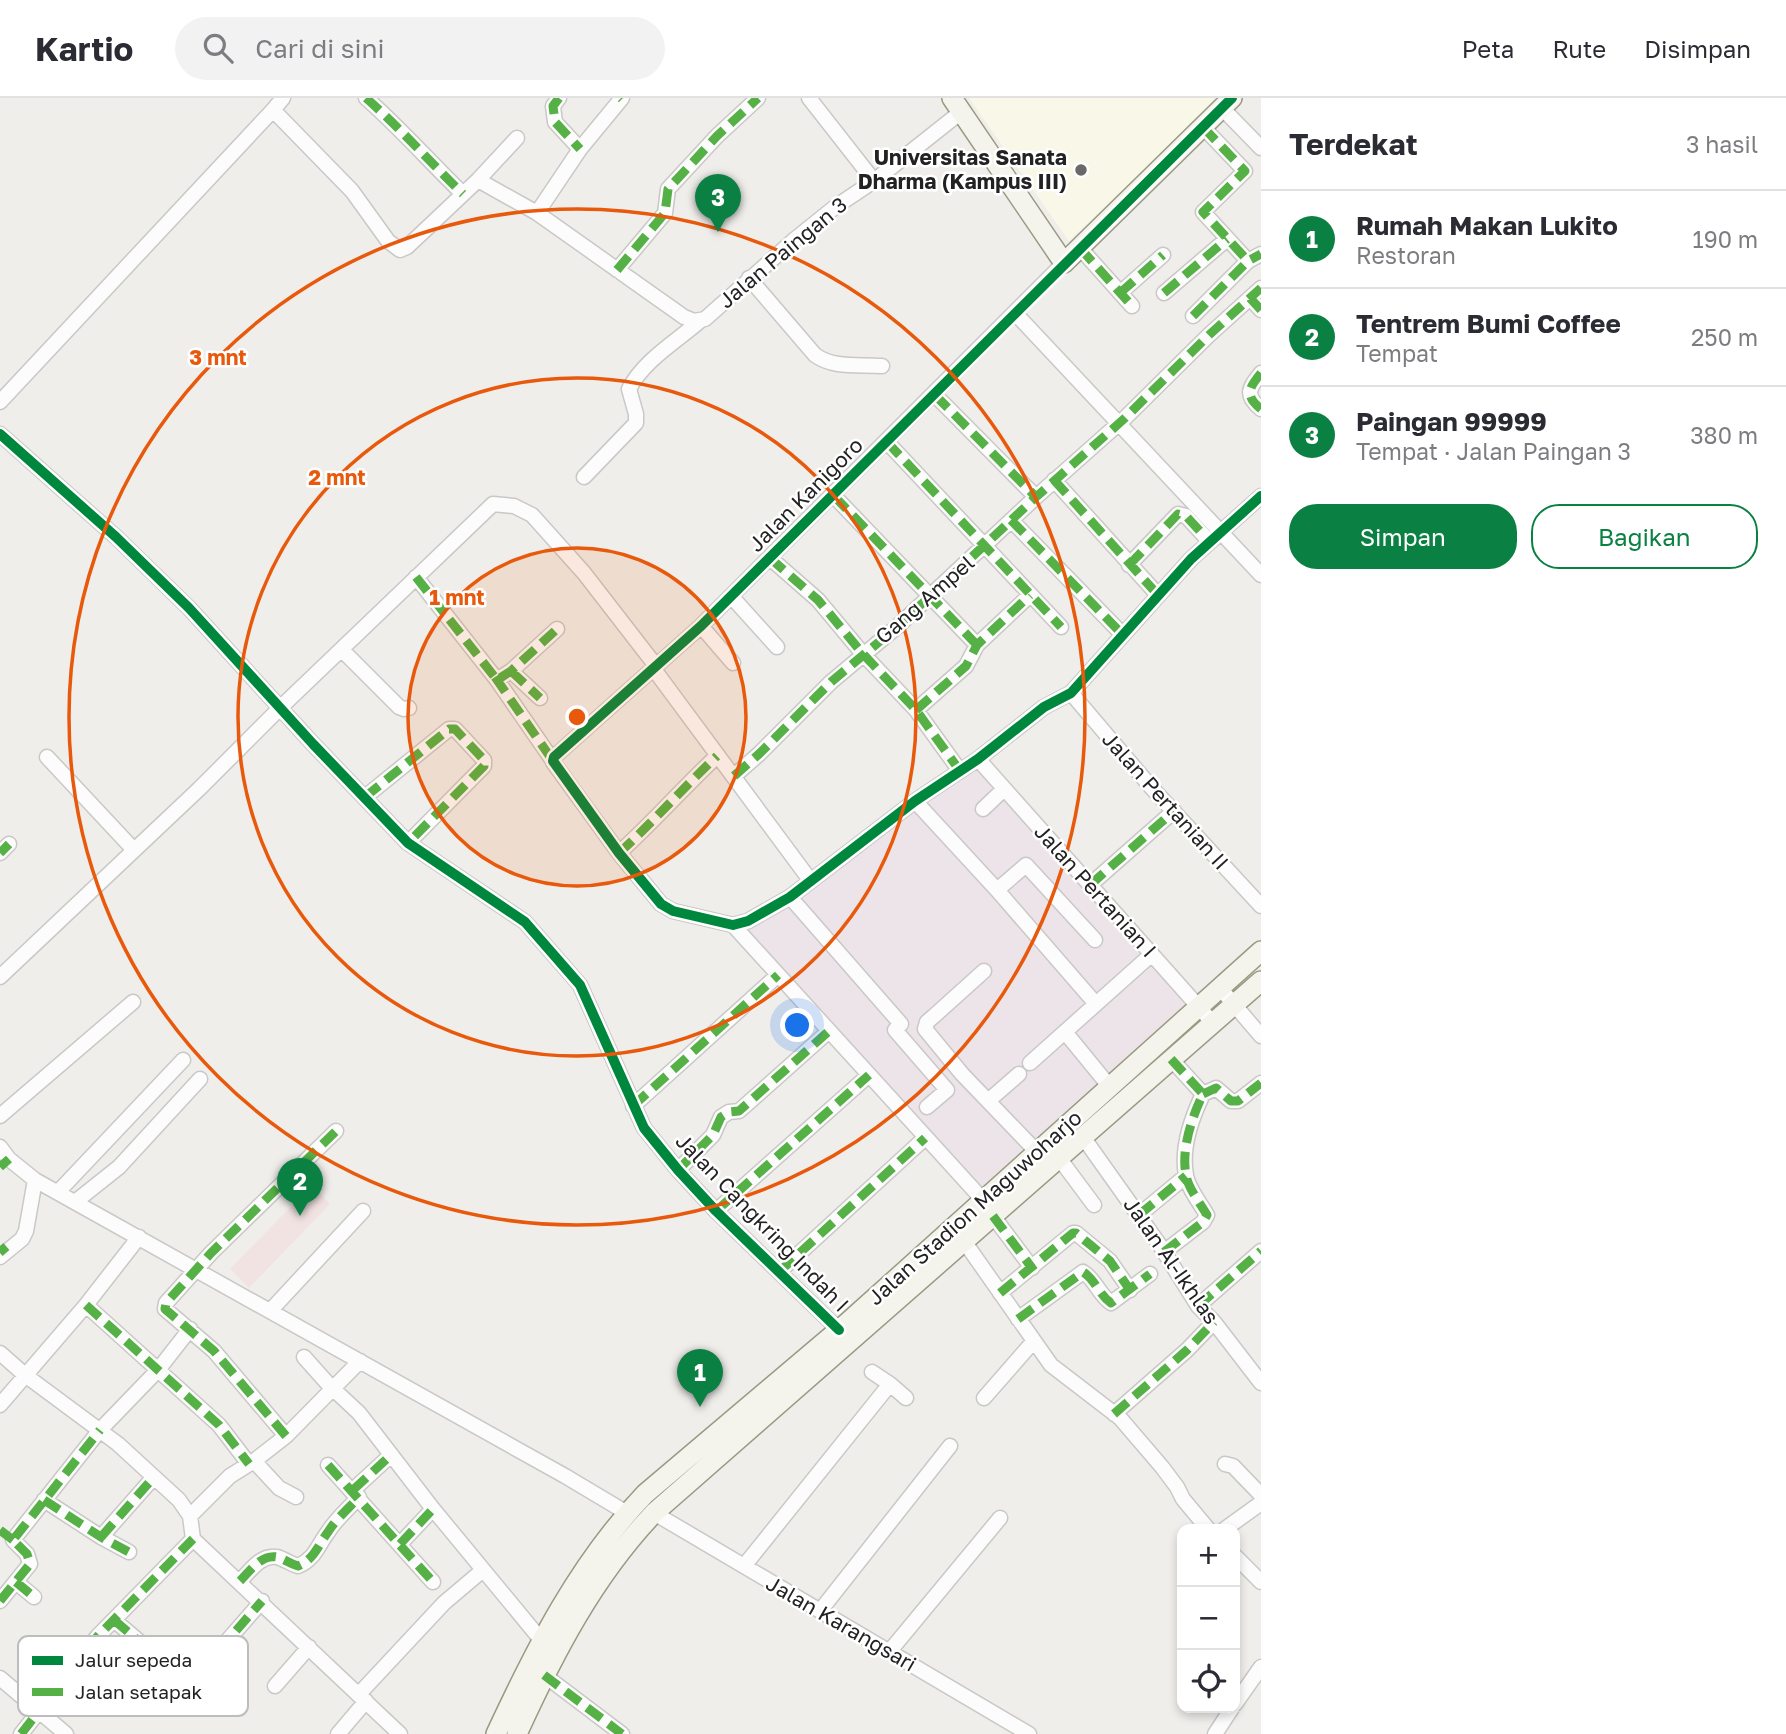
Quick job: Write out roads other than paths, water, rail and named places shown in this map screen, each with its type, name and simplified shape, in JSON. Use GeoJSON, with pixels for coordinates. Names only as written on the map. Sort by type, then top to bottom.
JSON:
{"type":"FeatureCollection","features":[{"type":"Feature","properties":{"kind":"main road","name":"Jalan Kanigoro"},"geometry":{"type":"LineString","coordinates":[[1064,263],[1227,103]]}},
{"type":"Feature","properties":{"kind":"main road"},"geometry":{"type":"LineString","coordinates":[[957,105],[1064,263]]}},
{"type":"Feature","properties":{"kind":"main road","name":"Jalan Stadion Maguwoharjo"},"geometry":{"type":"LineString","coordinates":[[988,1208],[1037,1152],[1261,951]]}},
{"type":"Feature","properties":{"kind":"main road","name":"Jalan Stadion Maguwoharjo"},"geometry":{"type":"LineString","coordinates":[[517,1734],[594,1570],[627,1513],[695,1464],[988,1208],[1059,1158],[1261,981]]}},
{"type":"Feature","properties":{"kind":"main road","name":"Jalan Stadion Maguwoharjo"},"geometry":{"type":"LineString","coordinates":[[496,1734],[542,1641],[594,1570],[654,1513],[695,1464],[839,1330],[959,1234]]}},
{"type":"Feature","properties":{"kind":"street"},"geometry":{"type":"LineString","coordinates":[[0,402],[283,98]]}},
{"type":"Feature","properties":{"kind":"street"},"geometry":{"type":"LineString","coordinates":[[366,98],[394,122],[404,136],[463,194]]}},
{"type":"Feature","properties":{"kind":"street"},"geometry":{"type":"LineString","coordinates":[[559,98],[553,106],[555,122],[580,149]]}},
{"type":"Feature","properties":{"kind":"street"},"geometry":{"type":"LineString","coordinates":[[537,213],[580,149],[622,98]]}},
{"type":"Feature","properties":{"kind":"street"},"geometry":{"type":"LineString","coordinates":[[617,270],[665,212],[668,189],[717,136],[758,98]]}},
{"type":"Feature","properties":{"kind":"street"},"geometry":{"type":"LineString","coordinates":[[809,98],[874,181]]}},
{"type":"Feature","properties":{"kind":"street"},"geometry":{"type":"LineString","coordinates":[[1227,103],[1261,148]]}},
{"type":"Feature","properties":{"kind":"street","name":"Jalan Paingan 3"},"geometry":{"type":"LineString","coordinates":[[584,477],[636,423],[629,390],[635,379],[659,354],[703,320],[835,207],[874,181],[957,105]]}},
{"type":"Feature","properties":{"kind":"street"},"geometry":{"type":"LineString","coordinates":[[273,110],[352,191],[388,241],[400,250],[407,247],[478,180],[517,138]]}},
{"type":"Feature","properties":{"kind":"street"},"geometry":{"type":"LineString","coordinates":[[1193,316],[1255,257],[1227,239],[1203,212],[1245,171],[1203,127]]}},
{"type":"Feature","properties":{"kind":"street"},"geometry":{"type":"LineString","coordinates":[[478,180],[537,213],[684,317],[689,320],[703,320]]}},
{"type":"Feature","properties":{"kind":"street"},"geometry":{"type":"LineString","coordinates":[[1164,293],[1227,239]]}},
{"type":"Feature","properties":{"kind":"street"},"geometry":{"type":"LineString","coordinates":[[1080,248],[1132,306]]}},
{"type":"Feature","properties":{"kind":"street"},"geometry":{"type":"LineString","coordinates":[[1119,293],[1163,255]]}},
{"type":"Feature","properties":{"kind":"street","name":"Jalan Kanigoro"},"geometry":{"type":"LineString","coordinates":[[553,762],[554,757],[701,626],[935,395],[1064,263]]}},
{"type":"Feature","properties":{"kind":"street"},"geometry":{"type":"LineString","coordinates":[[749,278],[823,361],[832,364],[882,366]]}},
{"type":"Feature","properties":{"kind":"street","name":"Gang Ampel"},"geometry":{"type":"LineString","coordinates":[[734,776],[760,754],[831,682],[930,597],[1261,288]]}},
{"type":"Feature","properties":{"kind":"street"},"geometry":{"type":"LineString","coordinates":[[1250,298],[1261,310]]}},
{"type":"Feature","properties":{"kind":"street"},"geometry":{"type":"LineString","coordinates":[[1015,313],[1261,575]]}},
{"type":"Feature","properties":{"kind":"street"},"geometry":{"type":"LineString","coordinates":[[1261,373],[1249,389],[1251,398],[1261,409]]}},
{"type":"Feature","properties":{"kind":"street"},"geometry":{"type":"LineString","coordinates":[[935,395],[1035,497]]}},
{"type":"Feature","properties":{"kind":"street","name":"Jalan Cangkring Indah I"},"geometry":{"type":"LineString","coordinates":[[0,434],[116,537],[190,608],[408,843],[525,922],[580,985],[644,1128],[716,1211],[839,1330]]}},
{"type":"Feature","properties":{"kind":"street"},"geometry":{"type":"LineString","coordinates":[[887,442],[1061,627]]}},
{"type":"Feature","properties":{"kind":"street"},"geometry":{"type":"LineString","coordinates":[[1054,480],[1158,595]]}},
{"type":"Feature","properties":{"kind":"street"},"geometry":{"type":"LineString","coordinates":[[834,496],[977,645]]}},
{"type":"Feature","properties":{"kind":"street"},"geometry":{"type":"LineString","coordinates":[[416,577],[495,677],[553,762],[656,899],[667,908],[733,925],[748,921],[790,897],[915,801],[978,759],[1044,708],[1071,693],[1191,559],[1261,496]]}},
{"type":"Feature","properties":{"kind":"street"},"geometry":{"type":"LineString","coordinates":[[0,976],[488,507],[498,503],[514,506],[532,515],[583,573],[810,880]]}},
{"type":"Feature","properties":{"kind":"street"},"geometry":{"type":"LineString","coordinates":[[1129,565],[1178,514],[1186,516],[1210,542]]}},
{"type":"Feature","properties":{"kind":"street"},"geometry":{"type":"LineString","coordinates":[[1012,520],[1122,634]]}},
{"type":"Feature","properties":{"kind":"street"},"geometry":{"type":"LineString","coordinates":[[770,558],[818,600],[863,654],[916,710],[960,771]]}},
{"type":"Feature","properties":{"kind":"street"},"geometry":{"type":"LineString","coordinates":[[916,710],[966,666],[977,645],[1030,595]]}},
{"type":"Feature","properties":{"kind":"street"},"geometry":{"type":"LineString","coordinates":[[731,596],[777,647]]}},
{"type":"Feature","properties":{"kind":"street"},"geometry":{"type":"LineString","coordinates":[[701,626],[733,663]]}},
{"type":"Feature","properties":{"kind":"street"},"geometry":{"type":"LineString","coordinates":[[495,677],[499,680],[511,671],[557,629]]}},
{"type":"Feature","properties":{"kind":"street"},"geometry":{"type":"LineString","coordinates":[[342,650],[399,707],[409,708]]}},
{"type":"Feature","properties":{"kind":"street"},"geometry":{"type":"LineString","coordinates":[[511,671],[540,698]]}},
{"type":"Feature","properties":{"kind":"street","name":"Jalan Pertanian II"},"geometry":{"type":"LineString","coordinates":[[1071,693],[1261,906]]}},
{"type":"Feature","properties":{"kind":"street"},"geometry":{"type":"LineString","coordinates":[[365,797],[449,729],[455,729],[484,760],[484,766],[408,843]]}},
{"type":"Feature","properties":{"kind":"street"},"geometry":{"type":"LineString","coordinates":[[619,853],[717,756]]}},
{"type":"Feature","properties":{"kind":"street"},"geometry":{"type":"LineString","coordinates":[[47,757],[134,850]]}},
{"type":"Feature","properties":{"kind":"street","name":"Jalan Pertanian I"},"geometry":{"type":"LineString","coordinates":[[978,759],[1213,1023]]}},
{"type":"Feature","properties":{"kind":"street"},"geometry":{"type":"LineString","coordinates":[[983,808],[1004,789]]}},
{"type":"Feature","properties":{"kind":"street"},"geometry":{"type":"LineString","coordinates":[[915,801],[1096,1004]]}},
{"type":"Feature","properties":{"kind":"street"},"geometry":{"type":"LineString","coordinates":[[1090,884],[1174,811]]}},
{"type":"Feature","properties":{"kind":"street"},"geometry":{"type":"LineString","coordinates":[[997,890],[1026,865],[1095,940]]}},
{"type":"Feature","properties":{"kind":"street"},"geometry":{"type":"LineString","coordinates":[[790,897],[901,1024],[895,1030],[947,1090]]}},
{"type":"Feature","properties":{"kind":"street"},"geometry":{"type":"LineString","coordinates":[[733,925],[988,1208],[1032,1268]]}},
{"type":"Feature","properties":{"kind":"street"},"geometry":{"type":"LineString","coordinates":[[1030,1063],[1152,954]]}},
{"type":"Feature","properties":{"kind":"street"},"geometry":{"type":"LineString","coordinates":[[984,971],[927,1022],[925,1029],[962,1074],[1037,1152]]}},
{"type":"Feature","properties":{"kind":"street"},"geometry":{"type":"LineString","coordinates":[[633,1106],[778,975]]}},
{"type":"Feature","properties":{"kind":"street"},"geometry":{"type":"LineString","coordinates":[[1220,988],[1261,1036]]}},
{"type":"Feature","properties":{"kind":"street"},"geometry":{"type":"LineString","coordinates":[[0,1116],[133,1002]]}},
{"type":"Feature","properties":{"kind":"street"},"geometry":{"type":"LineString","coordinates":[[678,1170],[715,1133],[719,1121],[726,1113],[738,1111],[829,1031]]}},
{"type":"Feature","properties":{"kind":"street"},"geometry":{"type":"LineString","coordinates":[[1065,1032],[1110,1087]]}},
{"type":"Feature","properties":{"kind":"street"},"geometry":{"type":"LineString","coordinates":[[1171,1059],[1203,1094]]}},
{"type":"Feature","properties":{"kind":"street"},"geometry":{"type":"LineString","coordinates":[[58,1192],[183,1060]]}},
{"type":"Feature","properties":{"kind":"street"},"geometry":{"type":"LineString","coordinates":[[927,1107],[962,1074]]}},
{"type":"Feature","properties":{"kind":"street"},"geometry":{"type":"LineString","coordinates":[[988,1101],[1019,1074]]}},
{"type":"Feature","properties":{"kind":"street"},"geometry":{"type":"LineString","coordinates":[[716,1211],[869,1075]]}},
{"type":"Feature","properties":{"kind":"street"},"geometry":{"type":"LineString","coordinates":[[75,1202],[119,1167],[200,1079]]}},
{"type":"Feature","properties":{"kind":"street"},"geometry":{"type":"LineString","coordinates":[[1164,1252],[1206,1218],[1186,1176],[1185,1156],[1193,1114],[1203,1094],[1216,1088],[1236,1102],[1261,1083]]}},
{"type":"Feature","properties":{"kind":"street"},"geometry":{"type":"LineString","coordinates":[[286,1436],[222,1360],[165,1309],[166,1303],[196,1269],[336,1131]]}},
{"type":"Feature","properties":{"kind":"street","name":"Jalan Al-Ikhlas"},"geometry":{"type":"LineString","coordinates":[[1083,1137],[1139,1215],[1198,1306],[1214,1322],[1261,1383]]}},
{"type":"Feature","properties":{"kind":"street"},"geometry":{"type":"LineString","coordinates":[[780,1271],[925,1138]]}},
{"type":"Feature","properties":{"kind":"street"},"geometry":{"type":"LineString","coordinates":[[3,1158],[35,1180],[627,1513]]}},
{"type":"Feature","properties":{"kind":"street"},"geometry":{"type":"LineString","coordinates":[[1059,1158],[1094,1205]]}},
{"type":"Feature","properties":{"kind":"street"},"geometry":{"type":"LineString","coordinates":[[1139,1215],[1186,1176]]}},
{"type":"Feature","properties":{"kind":"street"},"geometry":{"type":"LineString","coordinates":[[2,1252],[22,1239],[26,1231],[35,1180]]}},
{"type":"Feature","properties":{"kind":"street"},"geometry":{"type":"LineString","coordinates":[[270,1311],[363,1211]]}},
{"type":"Feature","properties":{"kind":"street"},"geometry":{"type":"LineString","coordinates":[[1000,1293],[1073,1233],[1078,1233],[1110,1261],[1130,1290]]}},
{"type":"Feature","properties":{"kind":"street"},"geometry":{"type":"LineString","coordinates":[[959,1234],[1051,1365],[1114,1414],[1161,1467],[1204,1524]]}},
{"type":"Feature","properties":{"kind":"street"},"geometry":{"type":"LineString","coordinates":[[0,1405],[86,1305],[139,1237]]}},
{"type":"Feature","properties":{"kind":"street"},"geometry":{"type":"LineString","coordinates":[[1198,1306],[1261,1251]]}},
{"type":"Feature","properties":{"kind":"street"},"geometry":{"type":"LineString","coordinates":[[1018,1320],[1083,1272],[1087,1273],[1100,1294],[1111,1303],[1150,1274]]}},
{"type":"Feature","properties":{"kind":"street"},"geometry":{"type":"LineString","coordinates":[[86,1305],[219,1425],[252,1463],[279,1488],[296,1497]]}},
{"type":"Feature","properties":{"kind":"street"},"geometry":{"type":"LineString","coordinates":[[1114,1414],[1187,1350],[1214,1322]]}},
{"type":"Feature","properties":{"kind":"street"},"geometry":{"type":"LineString","coordinates":[[13,1539],[100,1430],[158,1370],[190,1329]]}},
{"type":"Feature","properties":{"kind":"street"},"geometry":{"type":"LineString","coordinates":[[984,1398],[1033,1342]]}},
{"type":"Feature","properties":{"kind":"street"},"geometry":{"type":"LineString","coordinates":[[0,1353],[25,1375],[100,1430],[179,1500],[190,1516],[193,1539],[262,1601],[400,1734]]}},
{"type":"Feature","properties":{"kind":"street"},"geometry":{"type":"LineString","coordinates":[[304,1357],[359,1413],[433,1509],[542,1641]]}},
{"type":"Feature","properties":{"kind":"street"},"geometry":{"type":"LineString","coordinates":[[190,1516],[229,1476],[252,1463],[286,1436],[359,1361]]}},
{"type":"Feature","properties":{"kind":"street"},"geometry":{"type":"LineString","coordinates":[[872,1372],[906,1398]]}},
{"type":"Feature","properties":{"kind":"street"},"geometry":{"type":"LineString","coordinates":[[744,1566],[890,1384]]}},
{"type":"Feature","properties":{"kind":"street"},"geometry":{"type":"LineString","coordinates":[[820,1611],[950,1446]]}},
{"type":"Feature","properties":{"kind":"street"},"geometry":{"type":"LineString","coordinates":[[240,1581],[263,1559],[280,1558],[298,1566],[305,1563],[315,1554],[356,1493],[391,1455]]}},
{"type":"Feature","properties":{"kind":"street"},"geometry":{"type":"LineString","coordinates":[[1225,1464],[1233,1466],[1261,1495]]}},
{"type":"Feature","properties":{"kind":"street"},"geometry":{"type":"LineString","coordinates":[[328,1465],[356,1493],[433,1582]]}},
{"type":"Feature","properties":{"kind":"street"},"geometry":{"type":"LineString","coordinates":[[101,1537],[154,1477]]}},
{"type":"Feature","properties":{"kind":"street"},"geometry":{"type":"LineString","coordinates":[[44,1500],[129,1552]]}},
{"type":"Feature","properties":{"kind":"street"},"geometry":{"type":"LineString","coordinates":[[1233,1524],[1261,1503]]}},
{"type":"Feature","properties":{"kind":"street"},"geometry":{"type":"LineString","coordinates":[[400,1544],[433,1509]]}},
{"type":"Feature","properties":{"kind":"street","name":"Jalan Karangsari"},"geometry":{"type":"LineString","coordinates":[[654,1513],[1029,1734]]}},
{"type":"Feature","properties":{"kind":"street"},"geometry":{"type":"LineString","coordinates":[[889,1652],[1000,1518]]}},
{"type":"Feature","properties":{"kind":"street"},"geometry":{"type":"LineString","coordinates":[[0,1530],[13,1539],[30,1559],[30,1564],[0,1601]]}},
{"type":"Feature","properties":{"kind":"street"},"geometry":{"type":"LineString","coordinates":[[98,1636],[193,1539]]}},
{"type":"Feature","properties":{"kind":"street"},"geometry":{"type":"LineString","coordinates":[[1240,1561],[1261,1582]]}},
{"type":"Feature","properties":{"kind":"street"},"geometry":{"type":"LineString","coordinates":[[338,1734],[363,1697],[444,1603],[483,1570]]}},
{"type":"Feature","properties":{"kind":"street"},"geometry":{"type":"LineString","coordinates":[[16,1582],[34,1597]]}},
{"type":"Feature","properties":{"kind":"street"},"geometry":{"type":"LineString","coordinates":[[231,1636],[262,1601]]}},
{"type":"Feature","properties":{"kind":"street"},"geometry":{"type":"LineString","coordinates":[[114,1620],[133,1636]]}},
{"type":"Feature","properties":{"kind":"street"},"geometry":{"type":"LineString","coordinates":[[275,1686],[309,1647]]}},
{"type":"Feature","properties":{"kind":"street"},"geometry":{"type":"LineString","coordinates":[[1240,1697],[1260,1671]]}},
{"type":"Feature","properties":{"kind":"street"},"geometry":{"type":"LineString","coordinates":[[544,1675],[622,1734]]}},
{"type":"Feature","properties":{"kind":"street"},"geometry":{"type":"LineString","coordinates":[[0,1678],[18,1693]]}},
{"type":"Feature","properties":{"kind":"street"},"geometry":{"type":"LineString","coordinates":[[1215,1734],[1228,1713]]}},
{"type":"Feature","properties":{"kind":"street"},"geometry":{"type":"LineString","coordinates":[[21,1734],[35,1716]]}},
{"type":"Feature","properties":{"kind":"street"},"geometry":{"type":"LineString","coordinates":[[45,1716],[66,1734]]}},
{"type":"Feature","properties":{"kind":"place","name":"Universitas Sanata Dharma (Kampus III)"},"geometry":{"type":"Point","coordinates":[1081,170]}},
{"type":"Feature","properties":{"kind":"place","name":"Paingan 99999"},"geometry":{"type":"Point","coordinates":[718,232]}},
{"type":"Feature","properties":{"kind":"place","name":"Tentrem Bumi Coffee"},"geometry":{"type":"Point","coordinates":[300,1216]}},
{"type":"Feature","properties":{"kind":"place","name":"Rumah Makan Lukito"},"geometry":{"type":"Point","coordinates":[700,1407]}}]}
